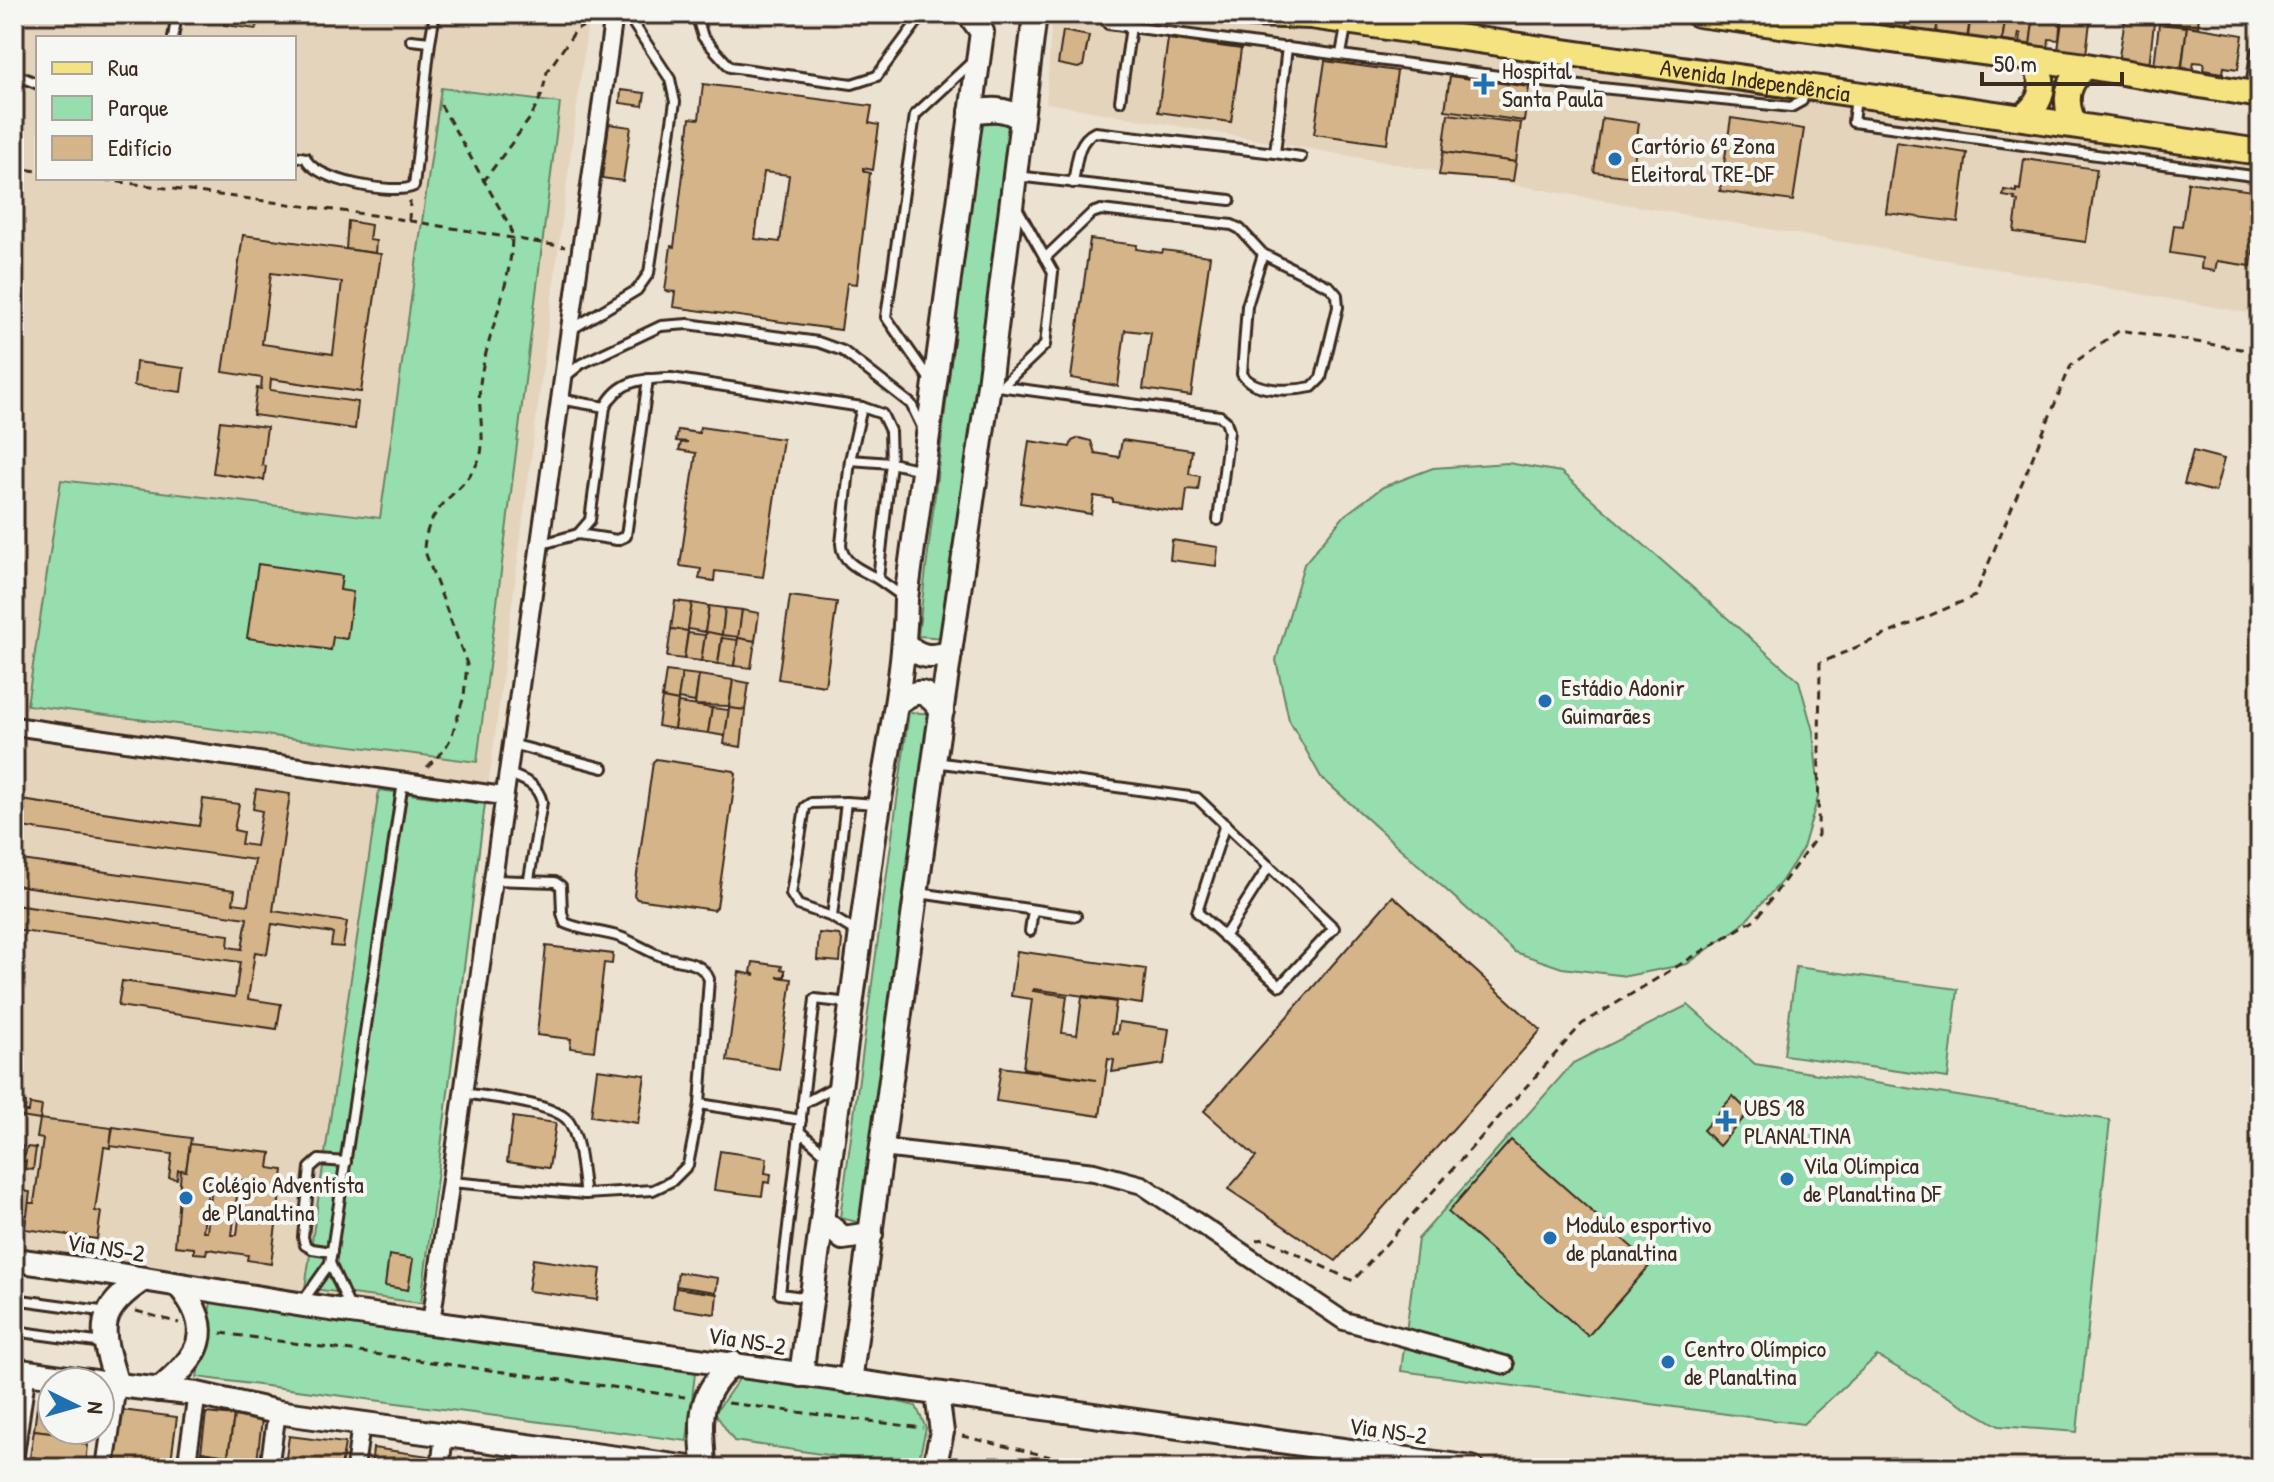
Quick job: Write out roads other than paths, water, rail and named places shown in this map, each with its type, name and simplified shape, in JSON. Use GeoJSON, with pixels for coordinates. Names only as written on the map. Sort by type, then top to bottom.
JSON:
{"type":"FeatureCollection","features":[{"type":"Feature","properties":{"kind":"main road","name":"Avenida Independência"},"geometry":{"type":"LineString","coordinates":[[1252,14],[1348,18],[1555,52],[2260,152]]}},
{"type":"Feature","properties":{"kind":"main road"},"geometry":{"type":"LineString","coordinates":[[1698,14],[1828,22],[2030,59],[2257,94]]}},
{"type":"Feature","properties":{"kind":"main road"},"geometry":{"type":"LineString","coordinates":[[2022,117],[2039,101],[2042,90],[2038,67],[2030,59]]}},
{"type":"Feature","properties":{"kind":"main road"},"geometry":{"type":"LineString","coordinates":[[2074,124],[2066,99],[2075,75],[2086,66]]}},
{"type":"Feature","properties":{"kind":"street"},"geometry":{"type":"LineString","coordinates":[[801,1375],[878,804],[905,644],[906,599],[982,32],[969,14]]}},
{"type":"Feature","properties":{"kind":"street"},"geometry":{"type":"LineString","coordinates":[[850,1382],[934,762],[996,385],[1012,187],[1035,14]]}},
{"type":"Feature","properties":{"kind":"street"},"geometry":{"type":"LineString","coordinates":[[431,1323],[503,796],[542,544],[559,399],[618,15]]}},
{"type":"Feature","properties":{"kind":"street"},"geometry":{"type":"LineString","coordinates":[[2257,94],[2260,54]]}},
{"type":"Feature","properties":{"kind":"street"},"geometry":{"type":"LineString","coordinates":[[971,112],[991,108],[1005,110],[1021,119]]}},
{"type":"Feature","properties":{"kind":"street"},"geometry":{"type":"LineString","coordinates":[[905,644],[926,658],[950,653]]}},
{"type":"Feature","properties":{"kind":"street"},"geometry":{"type":"LineString","coordinates":[[897,703],[909,694],[919,692],[930,695],[942,711]]}},
{"type":"Feature","properties":{"kind":"street"},"geometry":{"type":"LineString","coordinates":[[14,726],[503,796]]}},
{"type":"Feature","properties":{"kind":"street"},"geometry":{"type":"LineString","coordinates":[[882,1148],[1106,1175],[1142,1185],[1344,1321],[1505,1365]]}},
{"type":"Feature","properties":{"kind":"street"},"geometry":{"type":"LineString","coordinates":[[823,1221],[843,1238],[871,1234]]}},
{"type":"Feature","properties":{"kind":"street","name":"Via NS-2"},"geometry":{"type":"LineString","coordinates":[[14,1260],[300,1305],[1472,1468]]}},
{"type":"Feature","properties":{"kind":"street"},"geometry":{"type":"LineString","coordinates":[[104,1366],[103,1330],[110,1308],[144,1279]]}},
{"type":"Feature","properties":{"kind":"street"},"geometry":{"type":"LineString","coordinates":[[159,1390],[185,1368],[198,1351],[201,1330],[197,1312],[179,1286]]}},
{"type":"Feature","properties":{"kind":"street"},"geometry":{"type":"LineString","coordinates":[[704,1468],[704,1400],[715,1380],[733,1363]]}},
{"type":"Feature","properties":{"kind":"street"},"geometry":{"type":"LineString","coordinates":[[14,1461],[20,1371]]}},
{"type":"Feature","properties":{"kind":"street"},"geometry":{"type":"LineString","coordinates":[[116,1385],[197,1394],[277,1412],[444,1435],[529,1458],[690,1468]]}},
{"type":"Feature","properties":{"kind":"street"},"geometry":{"type":"LineString","coordinates":[[186,1468],[197,1394]]}},
{"type":"Feature","properties":{"kind":"street"},"geometry":{"type":"LineString","coordinates":[[934,1468],[942,1432],[937,1394]]}},
{"type":"Feature","properties":{"kind":"street"},"geometry":{"type":"LineString","coordinates":[[269,1468],[277,1412]]}},
{"type":"Feature","properties":{"kind":"street"},"geometry":{"type":"LineString","coordinates":[[355,1468],[361,1424]]}},
{"type":"Feature","properties":{"kind":"street"},"geometry":{"type":"LineString","coordinates":[[440,1468],[444,1435]]}},
{"type":"Feature","properties":{"kind":"street"},"geometry":{"type":"LineString","coordinates":[[105,1446],[105,1468]]}},
{"type":"Feature","properties":{"kind":"lane"},"geometry":{"type":"LineString","coordinates":[[173,36],[177,14]]}},
{"type":"Feature","properties":{"kind":"lane"},"geometry":{"type":"LineString","coordinates":[[296,156],[306,158],[308,165],[338,180],[399,190],[411,189],[417,181],[435,14]]}},
{"type":"Feature","properties":{"kind":"lane"},"geometry":{"type":"LineString","coordinates":[[696,14],[703,37],[730,67],[852,84],[877,76],[923,14]]}},
{"type":"Feature","properties":{"kind":"lane"},"geometry":{"type":"LineString","coordinates":[[1102,14],[1108,24],[1551,83],[1791,107],[1802,101],[1807,87]]}},
{"type":"Feature","properties":{"kind":"lane"},"geometry":{"type":"LineString","coordinates":[[569,331],[637,290],[649,273],[675,102],[670,79],[618,15]]}},
{"type":"Feature","properties":{"kind":"lane"},"geometry":{"type":"LineString","coordinates":[[1341,54],[1348,18]]}},
{"type":"Feature","properties":{"kind":"lane"},"geometry":{"type":"LineString","coordinates":[[1120,101],[1131,27]]}},
{"type":"Feature","properties":{"kind":"lane"},"geometry":{"type":"LineString","coordinates":[[411,40],[430,42]]}},
{"type":"Feature","properties":{"kind":"lane"},"geometry":{"type":"LineString","coordinates":[[1275,153],[1287,47]]}},
{"type":"Feature","properties":{"kind":"lane"},"geometry":{"type":"LineString","coordinates":[[1551,83],[1555,52]]}},
{"type":"Feature","properties":{"kind":"lane"},"geometry":{"type":"LineString","coordinates":[[934,385],[886,317],[915,115],[978,56]]}},
{"type":"Feature","properties":{"kind":"lane"},"geometry":{"type":"LineString","coordinates":[[14,74],[36,83]]}},
{"type":"Feature","properties":{"kind":"lane"},"geometry":{"type":"LineString","coordinates":[[1857,94],[1853,122],[2260,177]]}},
{"type":"Feature","properties":{"kind":"lane"},"geometry":{"type":"LineString","coordinates":[[1073,183],[1081,143],[1086,136],[1095,132],[1301,157]]}},
{"type":"Feature","properties":{"kind":"lane"},"geometry":{"type":"LineString","coordinates":[[2154,162],[2155,136]]}},
{"type":"Feature","properties":{"kind":"lane"},"geometry":{"type":"LineString","coordinates":[[996,385],[1045,345],[1053,272],[1012,187],[1073,183],[1230,200]]}},
{"type":"Feature","properties":{"kind":"lane"},"geometry":{"type":"LineString","coordinates":[[1045,258],[1092,213],[1101,210],[1232,225],[1240,229],[1263,254],[1330,287],[1337,295],[1338,307],[1321,378],[1312,387],[1286,389],[1255,386],[1242,374],[1247,306],[1263,254]]}},
{"type":"Feature","properties":{"kind":"lane"},"geometry":{"type":"LineString","coordinates":[[562,379],[581,364],[661,326],[688,324],[818,342],[843,351],[911,404],[927,438]]}},
{"type":"Feature","properties":{"kind":"lane"},"geometry":{"type":"LineString","coordinates":[[578,534],[590,520],[605,407],[613,393],[627,384],[671,378],[862,407],[882,414],[890,431],[891,463],[878,579]]}},
{"type":"Feature","properties":{"kind":"lane"},"geometry":{"type":"LineString","coordinates":[[542,544],[578,534],[617,540],[626,536],[648,379]]}},
{"type":"Feature","properties":{"kind":"lane"},"geometry":{"type":"LineString","coordinates":[[996,385],[1220,416],[1226,421],[1229,431],[1218,520]]}},
{"type":"Feature","properties":{"kind":"lane"},"geometry":{"type":"LineString","coordinates":[[559,399],[605,407]]}},
{"type":"Feature","properties":{"kind":"lane"},"geometry":{"type":"LineString","coordinates":[[862,407],[850,460],[842,555],[850,564],[906,599]]}},
{"type":"Feature","properties":{"kind":"lane"},"geometry":{"type":"LineString","coordinates":[[850,460],[891,463],[923,470]]}},
{"type":"Feature","properties":{"kind":"lane"},"geometry":{"type":"LineString","coordinates":[[511,744],[603,768]]}},
{"type":"Feature","properties":{"kind":"lane"},"geometry":{"type":"LineString","coordinates":[[934,762],[1197,798],[1225,824],[1334,928],[1280,986],[1197,912],[1225,824]]}},
{"type":"Feature","properties":{"kind":"lane"},"geometry":{"type":"LineString","coordinates":[[507,772],[533,784],[542,802],[529,879]]}},
{"type":"Feature","properties":{"kind":"lane"},"geometry":{"type":"LineString","coordinates":[[300,1305],[330,1263],[403,782]]}},
{"type":"Feature","properties":{"kind":"lane"},"geometry":{"type":"LineString","coordinates":[[832,917],[846,802]]}},
{"type":"Feature","properties":{"kind":"lane"},"geometry":{"type":"LineString","coordinates":[[860,934],[832,917],[798,905],[791,894],[805,807],[811,803],[878,804]]}},
{"type":"Feature","properties":{"kind":"lane"},"geometry":{"type":"LineString","coordinates":[[1224,937],[1269,866]]}},
{"type":"Feature","properties":{"kind":"lane"},"geometry":{"type":"LineString","coordinates":[[450,1182],[585,1194],[653,1190],[672,1181],[688,1165],[700,1104],[709,979],[705,970],[696,964],[662,957],[620,937],[565,923],[561,886],[555,882],[492,880]]}},
{"type":"Feature","properties":{"kind":"lane"},"geometry":{"type":"LineString","coordinates":[[916,892],[1076,916]]}},
{"type":"Feature","properties":{"kind":"lane"},"geometry":{"type":"LineString","coordinates":[[1030,931],[1033,910]]}},
{"type":"Feature","properties":{"kind":"lane"},"geometry":{"type":"LineString","coordinates":[[812,1298],[780,1294],[815,999],[851,1003]]}},
{"type":"Feature","properties":{"kind":"lane"},"geometry":{"type":"LineString","coordinates":[[802,1104],[840,1084]]}},
{"type":"Feature","properties":{"kind":"lane"},"geometry":{"type":"LineString","coordinates":[[463,1093],[554,1110],[568,1120],[575,1137],[585,1194]]}},
{"type":"Feature","properties":{"kind":"lane"},"geometry":{"type":"LineString","coordinates":[[700,1104],[801,1120]]}},
{"type":"Feature","properties":{"kind":"lane"},"geometry":{"type":"LineString","coordinates":[[799,1131],[830,1158]]}},
{"type":"Feature","properties":{"kind":"lane"},"geometry":{"type":"LineString","coordinates":[[332,1252],[305,1245],[303,1237],[310,1168],[319,1160],[346,1162]]}},
{"type":"Feature","properties":{"kind":"lane"},"geometry":{"type":"LineString","coordinates":[[330,1263],[352,1312]]}},
{"type":"Feature","properties":{"kind":"lane"},"geometry":{"type":"LineString","coordinates":[[14,1299],[110,1308]]}},
{"type":"Feature","properties":{"kind":"lane"},"geometry":{"type":"LineString","coordinates":[[14,1331],[103,1343]]}},
{"type":"Feature","properties":{"kind":"place","name":"Hospital Santa Paula"},"geometry":{"type":"Point","coordinates":[1484,84]}},
{"type":"Feature","properties":{"kind":"place","name":"Cartório 6ª Zona Eleitoral TRE-DF"},"geometry":{"type":"Point","coordinates":[1615,159]}},
{"type":"Feature","properties":{"kind":"place","name":"Estádio Adonir Guimarães"},"geometry":{"type":"Point","coordinates":[1545,701]}},
{"type":"Feature","properties":{"kind":"place","name":"UBS 18 PLANALTINA"},"geometry":{"type":"Point","coordinates":[1726,1121]}},
{"type":"Feature","properties":{"kind":"place","name":"Vila Olímpica de Planaltina DF"},"geometry":{"type":"Point","coordinates":[1787,1179]}},
{"type":"Feature","properties":{"kind":"place","name":"Colégio Adventista de Planaltina"},"geometry":{"type":"Point","coordinates":[186,1198]}},
{"type":"Feature","properties":{"kind":"place","name":"Modulo esportivo de planaltina"},"geometry":{"type":"Point","coordinates":[1550,1238]}},
{"type":"Feature","properties":{"kind":"place","name":"Centro Olímpico de Planaltina"},"geometry":{"type":"Point","coordinates":[1668,1362]}}]}
